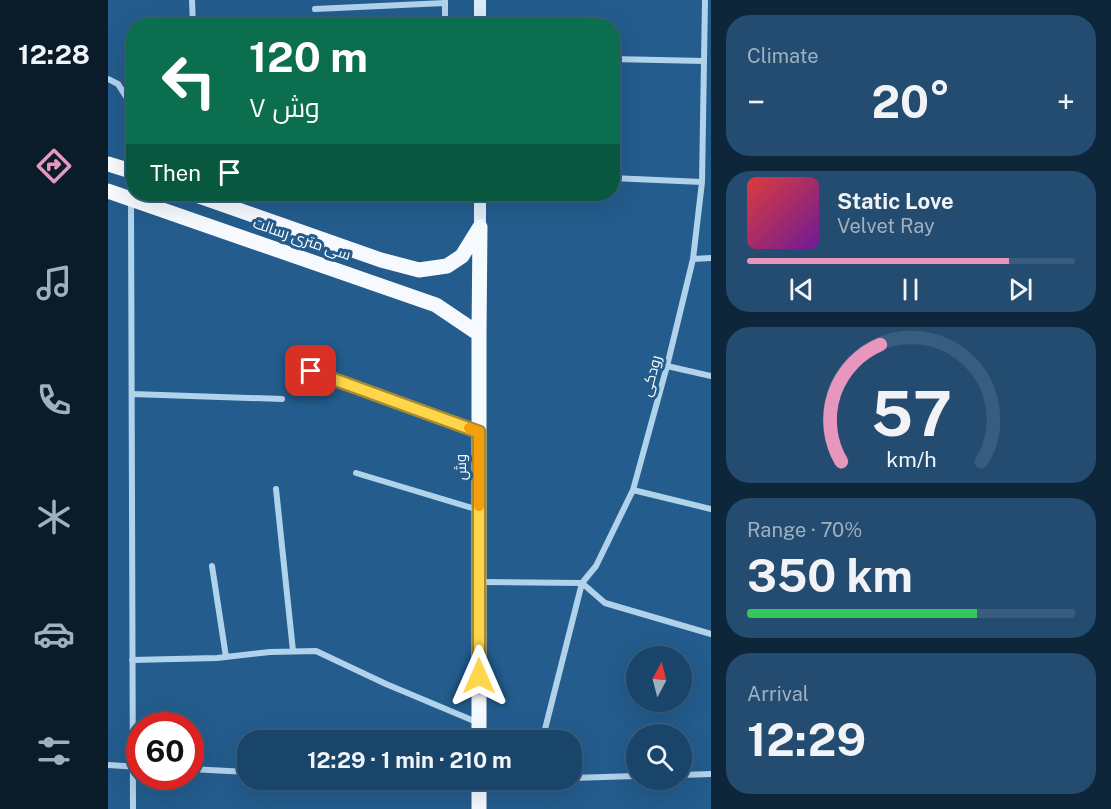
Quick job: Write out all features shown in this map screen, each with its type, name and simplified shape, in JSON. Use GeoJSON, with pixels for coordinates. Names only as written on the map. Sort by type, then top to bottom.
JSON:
{"type":"FeatureCollection","features":[{"type":"Feature","properties":{"kind":"main road"},"geometry":{"type":"LineString","coordinates":[[480,0],[480,18]]}},
{"type":"Feature","properties":{"kind":"main road"},"geometry":{"type":"LineString","coordinates":[[108,164],[126,170]]}},
{"type":"Feature","properties":{"kind":"main road","name":"سی متری رسالت"},"geometry":{"type":"LineString","coordinates":[[108,191],[126,197]]}},
{"type":"Feature","properties":{"kind":"main road","name":"سی متری رسالت"},"geometry":{"type":"LineString","coordinates":[[137,201],[436,305],[479,334]]}},
{"type":"Feature","properties":{"kind":"main road","name":"سی متری رسالت"},"geometry":{"type":"LineString","coordinates":[[213,201],[381,260],[419,270],[447,266],[462,256],[480,227]]}},
{"type":"Feature","properties":{"kind":"main road","name":"وش"},"geometry":{"type":"LineString","coordinates":[[479,730],[480,201]]}},
{"type":"Feature","properties":{"kind":"main road"},"geometry":{"type":"LineString","coordinates":[[285,253],[294,230]]}},
{"type":"Feature","properties":{"kind":"main road"},"geometry":{"type":"LineString","coordinates":[[479,790],[479,809]]}},
{"type":"Feature","properties":{"kind":"street"},"geometry":{"type":"LineString","coordinates":[[192,0],[193,18]]}},
{"type":"Feature","properties":{"kind":"street","name":"رودکی"},"geometry":{"type":"LineString","coordinates":[[545,730],[582,583],[596,566],[633,490],[693,259],[702,182],[705,0]]}},
{"type":"Feature","properties":{"kind":"street"},"geometry":{"type":"LineString","coordinates":[[315,9],[445,1],[445,18]]}},
{"type":"Feature","properties":{"kind":"street"},"geometry":{"type":"LineString","coordinates":[[620,59],[704,61]]}},
{"type":"Feature","properties":{"kind":"street"},"geometry":{"type":"LineString","coordinates":[[108,79],[118,84],[126,96]]}},
{"type":"Feature","properties":{"kind":"street"},"geometry":{"type":"LineString","coordinates":[[703,116],[711,117]]}},
{"type":"Feature","properties":{"kind":"street"},"geometry":{"type":"LineString","coordinates":[[620,178],[702,182]]}},
{"type":"Feature","properties":{"kind":"street"},"geometry":{"type":"LineString","coordinates":[[131,201],[134,712]]}},
{"type":"Feature","properties":{"kind":"street"},"geometry":{"type":"LineString","coordinates":[[693,259],[711,258]]}},
{"type":"Feature","properties":{"kind":"street"},"geometry":{"type":"LineString","coordinates":[[667,366],[711,376]]}},
{"type":"Feature","properties":{"kind":"street"},"geometry":{"type":"LineString","coordinates":[[311,371],[479,432]]}},
{"type":"Feature","properties":{"kind":"street"},"geometry":{"type":"LineString","coordinates":[[132,394],[282,399]]}},
{"type":"Feature","properties":{"kind":"street"},"geometry":{"type":"LineString","coordinates":[[356,473],[479,510]]}},
{"type":"Feature","properties":{"kind":"street"},"geometry":{"type":"LineString","coordinates":[[276,489],[293,651]]}},
{"type":"Feature","properties":{"kind":"street"},"geometry":{"type":"LineString","coordinates":[[633,490],[711,509]]}},
{"type":"Feature","properties":{"kind":"street"},"geometry":{"type":"LineString","coordinates":[[212,566],[226,657]]}},
{"type":"Feature","properties":{"kind":"street"},"geometry":{"type":"LineString","coordinates":[[479,582],[582,583],[604,603],[711,634]]}},
{"type":"Feature","properties":{"kind":"street"},"geometry":{"type":"LineString","coordinates":[[132,660],[316,651],[386,684],[479,723]]}},
{"type":"Feature","properties":{"kind":"street"},"geometry":{"type":"LineString","coordinates":[[108,765],[126,766]]}},
{"type":"Feature","properties":{"kind":"street"},"geometry":{"type":"LineString","coordinates":[[204,770],[237,771]]}},
{"type":"Feature","properties":{"kind":"street"},"geometry":{"type":"LineString","coordinates":[[692,775],[711,774]]}},
{"type":"Feature","properties":{"kind":"street"},"geometry":{"type":"LineString","coordinates":[[582,778],[626,776]]}},
{"type":"Feature","properties":{"kind":"street"},"geometry":{"type":"LineString","coordinates":[[133,809],[134,790]]}},
{"type":"Feature","properties":{"kind":"slow traffic"},"geometry":{"type":"LineString","coordinates":[[469,428],[479,432],[479,506]]}},
{"type":"Feature","properties":{"kind":"route"},"geometry":{"type":"LineString","coordinates":[[311,371],[479,432],[479,676]]}}]}
